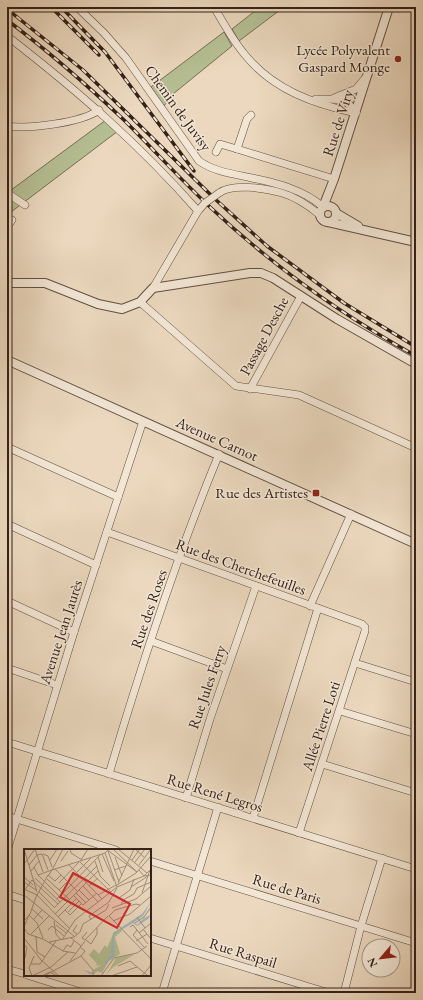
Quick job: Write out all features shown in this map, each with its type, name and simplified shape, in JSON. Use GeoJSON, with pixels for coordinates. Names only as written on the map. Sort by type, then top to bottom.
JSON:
{"type":"FeatureCollection","features":[{"type":"Feature","properties":{"kind":"street","name":"Chemin de Juvisy"},"geometry":{"type":"LineString","coordinates":[[78,7],[126,58],[199,161],[215,170],[292,189],[312,198],[321,211]]}},
{"type":"Feature","properties":{"kind":"street"},"geometry":{"type":"LineString","coordinates":[[214,7],[238,46],[256,68],[275,83],[304,98],[356,114]]}},
{"type":"Feature","properties":{"kind":"street","name":"Rue de Viry"},"geometry":{"type":"LineString","coordinates":[[321,211],[334,179],[356,114],[388,7]]}},
{"type":"Feature","properties":{"kind":"street"},"geometry":{"type":"LineString","coordinates":[[7,36],[99,110],[153,162],[198,211]]}},
{"type":"Feature","properties":{"kind":"street"},"geometry":{"type":"LineString","coordinates":[[333,99],[356,89],[368,75]]}},
{"type":"Feature","properties":{"kind":"street"},"geometry":{"type":"LineString","coordinates":[[304,98],[346,101],[351,105],[356,114]]}},
{"type":"Feature","properties":{"kind":"street"},"geometry":{"type":"LineString","coordinates":[[7,126],[20,128],[38,126],[92,115],[99,110]]}},
{"type":"Feature","properties":{"kind":"street"},"geometry":{"type":"LineString","coordinates":[[237,149],[246,119],[251,115]]}},
{"type":"Feature","properties":{"kind":"street"},"geometry":{"type":"LineString","coordinates":[[216,152],[220,144],[334,179]]}},
{"type":"Feature","properties":{"kind":"street","name":"Rue de Viry"},"geometry":{"type":"LineString","coordinates":[[334,179],[332,198],[335,210]]}},
{"type":"Feature","properties":{"kind":"street"},"geometry":{"type":"LineString","coordinates":[[7,283],[45,284],[112,308],[122,309],[140,302],[153,288],[198,211],[205,203],[219,193],[233,187],[281,193],[321,211]]}},
{"type":"Feature","properties":{"kind":"street"},"geometry":{"type":"LineString","coordinates":[[7,193],[25,205]]}},
{"type":"Feature","properties":{"kind":"street"},"geometry":{"type":"LineString","coordinates":[[321,211],[328,206],[351,223],[366,230]]}},
{"type":"Feature","properties":{"kind":"street"},"geometry":{"type":"LineString","coordinates":[[328,222],[334,219],[335,210]]}},
{"type":"Feature","properties":{"kind":"street"},"geometry":{"type":"LineString","coordinates":[[321,211],[323,221],[416,242]]}},
{"type":"Feature","properties":{"kind":"street"},"geometry":{"type":"LineString","coordinates":[[7,227],[12,220]]}},
{"type":"Feature","properties":{"kind":"street"},"geometry":{"type":"LineString","coordinates":[[153,288],[256,273],[273,278],[416,364]]}},
{"type":"Feature","properties":{"kind":"street","name":"Passage Desche"},"geometry":{"type":"LineString","coordinates":[[250,389],[301,296]]}},
{"type":"Feature","properties":{"kind":"street"},"geometry":{"type":"LineString","coordinates":[[140,302],[236,386],[299,395],[416,448]]}},
{"type":"Feature","properties":{"kind":"street","name":"Avenue Carnot"},"geometry":{"type":"LineString","coordinates":[[7,360],[219,454],[416,544]]}},
{"type":"Feature","properties":{"kind":"street","name":"Avenue Jean Jaurès"},"geometry":{"type":"LineString","coordinates":[[7,851],[57,685],[143,421]]}},
{"type":"Feature","properties":{"kind":"street"},"geometry":{"type":"LineString","coordinates":[[7,447],[118,497]]}},
{"type":"Feature","properties":{"kind":"street","name":"Rue des Roses"},"geometry":{"type":"LineString","coordinates":[[109,774],[133,693],[202,493],[219,454]]}},
{"type":"Feature","properties":{"kind":"street"},"geometry":{"type":"LineString","coordinates":[[310,606],[351,514]]}},
{"type":"Feature","properties":{"kind":"street"},"geometry":{"type":"LineString","coordinates":[[7,524],[96,565]]}},
{"type":"Feature","properties":{"kind":"street","name":"Rue des Cherchefeuilles"},"geometry":{"type":"LineString","coordinates":[[107,532],[362,624],[365,627]]}},
{"type":"Feature","properties":{"kind":"street","name":"Rue Jules Ferry"},"geometry":{"type":"LineString","coordinates":[[186,798],[227,669],[256,586]]}},
{"type":"Feature","properties":{"kind":"street"},"geometry":{"type":"LineString","coordinates":[[7,602],[74,632]]}},
{"type":"Feature","properties":{"kind":"street"},"geometry":{"type":"LineString","coordinates":[[253,818],[318,608]]}},
{"type":"Feature","properties":{"kind":"street","name":"Allée Pierre Loti"},"geometry":{"type":"LineString","coordinates":[[299,833],[340,711],[365,627]]}},
{"type":"Feature","properties":{"kind":"street"},"geometry":{"type":"LineString","coordinates":[[151,641],[227,669]]}},
{"type":"Feature","properties":{"kind":"street"},"geometry":{"type":"LineString","coordinates":[[355,663],[416,682]]}},
{"type":"Feature","properties":{"kind":"street"},"geometry":{"type":"LineString","coordinates":[[7,668],[57,685]]}},
{"type":"Feature","properties":{"kind":"street"},"geometry":{"type":"LineString","coordinates":[[340,711],[416,734]]}},
{"type":"Feature","properties":{"kind":"street","name":"Rue René Legros"},"geometry":{"type":"LineString","coordinates":[[7,742],[416,869]]}},
{"type":"Feature","properties":{"kind":"street"},"geometry":{"type":"LineString","coordinates":[[322,764],[416,793]]}},
{"type":"Feature","properties":{"kind":"street"},"geometry":{"type":"LineString","coordinates":[[162,993],[218,807]]}},
{"type":"Feature","properties":{"kind":"street"},"geometry":{"type":"LineString","coordinates":[[7,816],[113,849]]}},
{"type":"Feature","properties":{"kind":"street"},"geometry":{"type":"LineString","coordinates":[[344,993],[361,926],[382,858]]}},
{"type":"Feature","properties":{"kind":"street","name":"Rue de Paris"},"geometry":{"type":"LineString","coordinates":[[151,861],[416,943]]}},
{"type":"Feature","properties":{"kind":"street"},"geometry":{"type":"LineString","coordinates":[[7,894],[24,900]]}},
{"type":"Feature","properties":{"kind":"street","name":"Rue Raspail"},"geometry":{"type":"LineString","coordinates":[[151,938],[328,993]]}},
{"type":"Feature","properties":{"kind":"street"},"geometry":{"type":"LineString","coordinates":[[7,969],[24,974]]}},
{"type":"Feature","properties":{"kind":"street"},"geometry":{"type":"LineString","coordinates":[[29,976],[84,993]]}},
{"type":"Feature","properties":{"kind":"green space"},"geometry":{"type":"Polygon","coordinates":[[[260,7],[284,7],[239,41],[232,29],[260,7]]]}},
{"type":"Feature","properties":{"kind":"green space"},"geometry":{"type":"Polygon","coordinates":[[[224,32],[232,46],[173,94],[164,106],[151,87],[224,32]]]}},
{"type":"Feature","properties":{"kind":"green space"},"geometry":{"type":"Polygon","coordinates":[[[106,120],[118,131],[7,215],[7,193],[106,120]]]}},
{"type":"Feature","properties":{"kind":"railway"},"geometry":{"type":"LineString","coordinates":[[51,7],[99,55]]}},
{"type":"Feature","properties":{"kind":"railway"},"geometry":{"type":"LineString","coordinates":[[61,7],[105,52],[194,171]]}},
{"type":"Feature","properties":{"kind":"railway"},"geometry":{"type":"LineString","coordinates":[[7,9],[83,70],[215,199],[267,246],[344,303],[416,347]]}},
{"type":"Feature","properties":{"kind":"railway"},"geometry":{"type":"LineString","coordinates":[[7,20],[96,94],[124,120],[200,197],[259,250],[284,270],[361,324],[416,356]]}},
{"type":"Feature","properties":{"kind":"place","name":"Lycée Polyvalent Gaspard Monge"},"geometry":{"type":"Point","coordinates":[398,59]}},
{"type":"Feature","properties":{"kind":"place","name":"Rue des Artistes"},"geometry":{"type":"Point","coordinates":[316,493]}}]}
